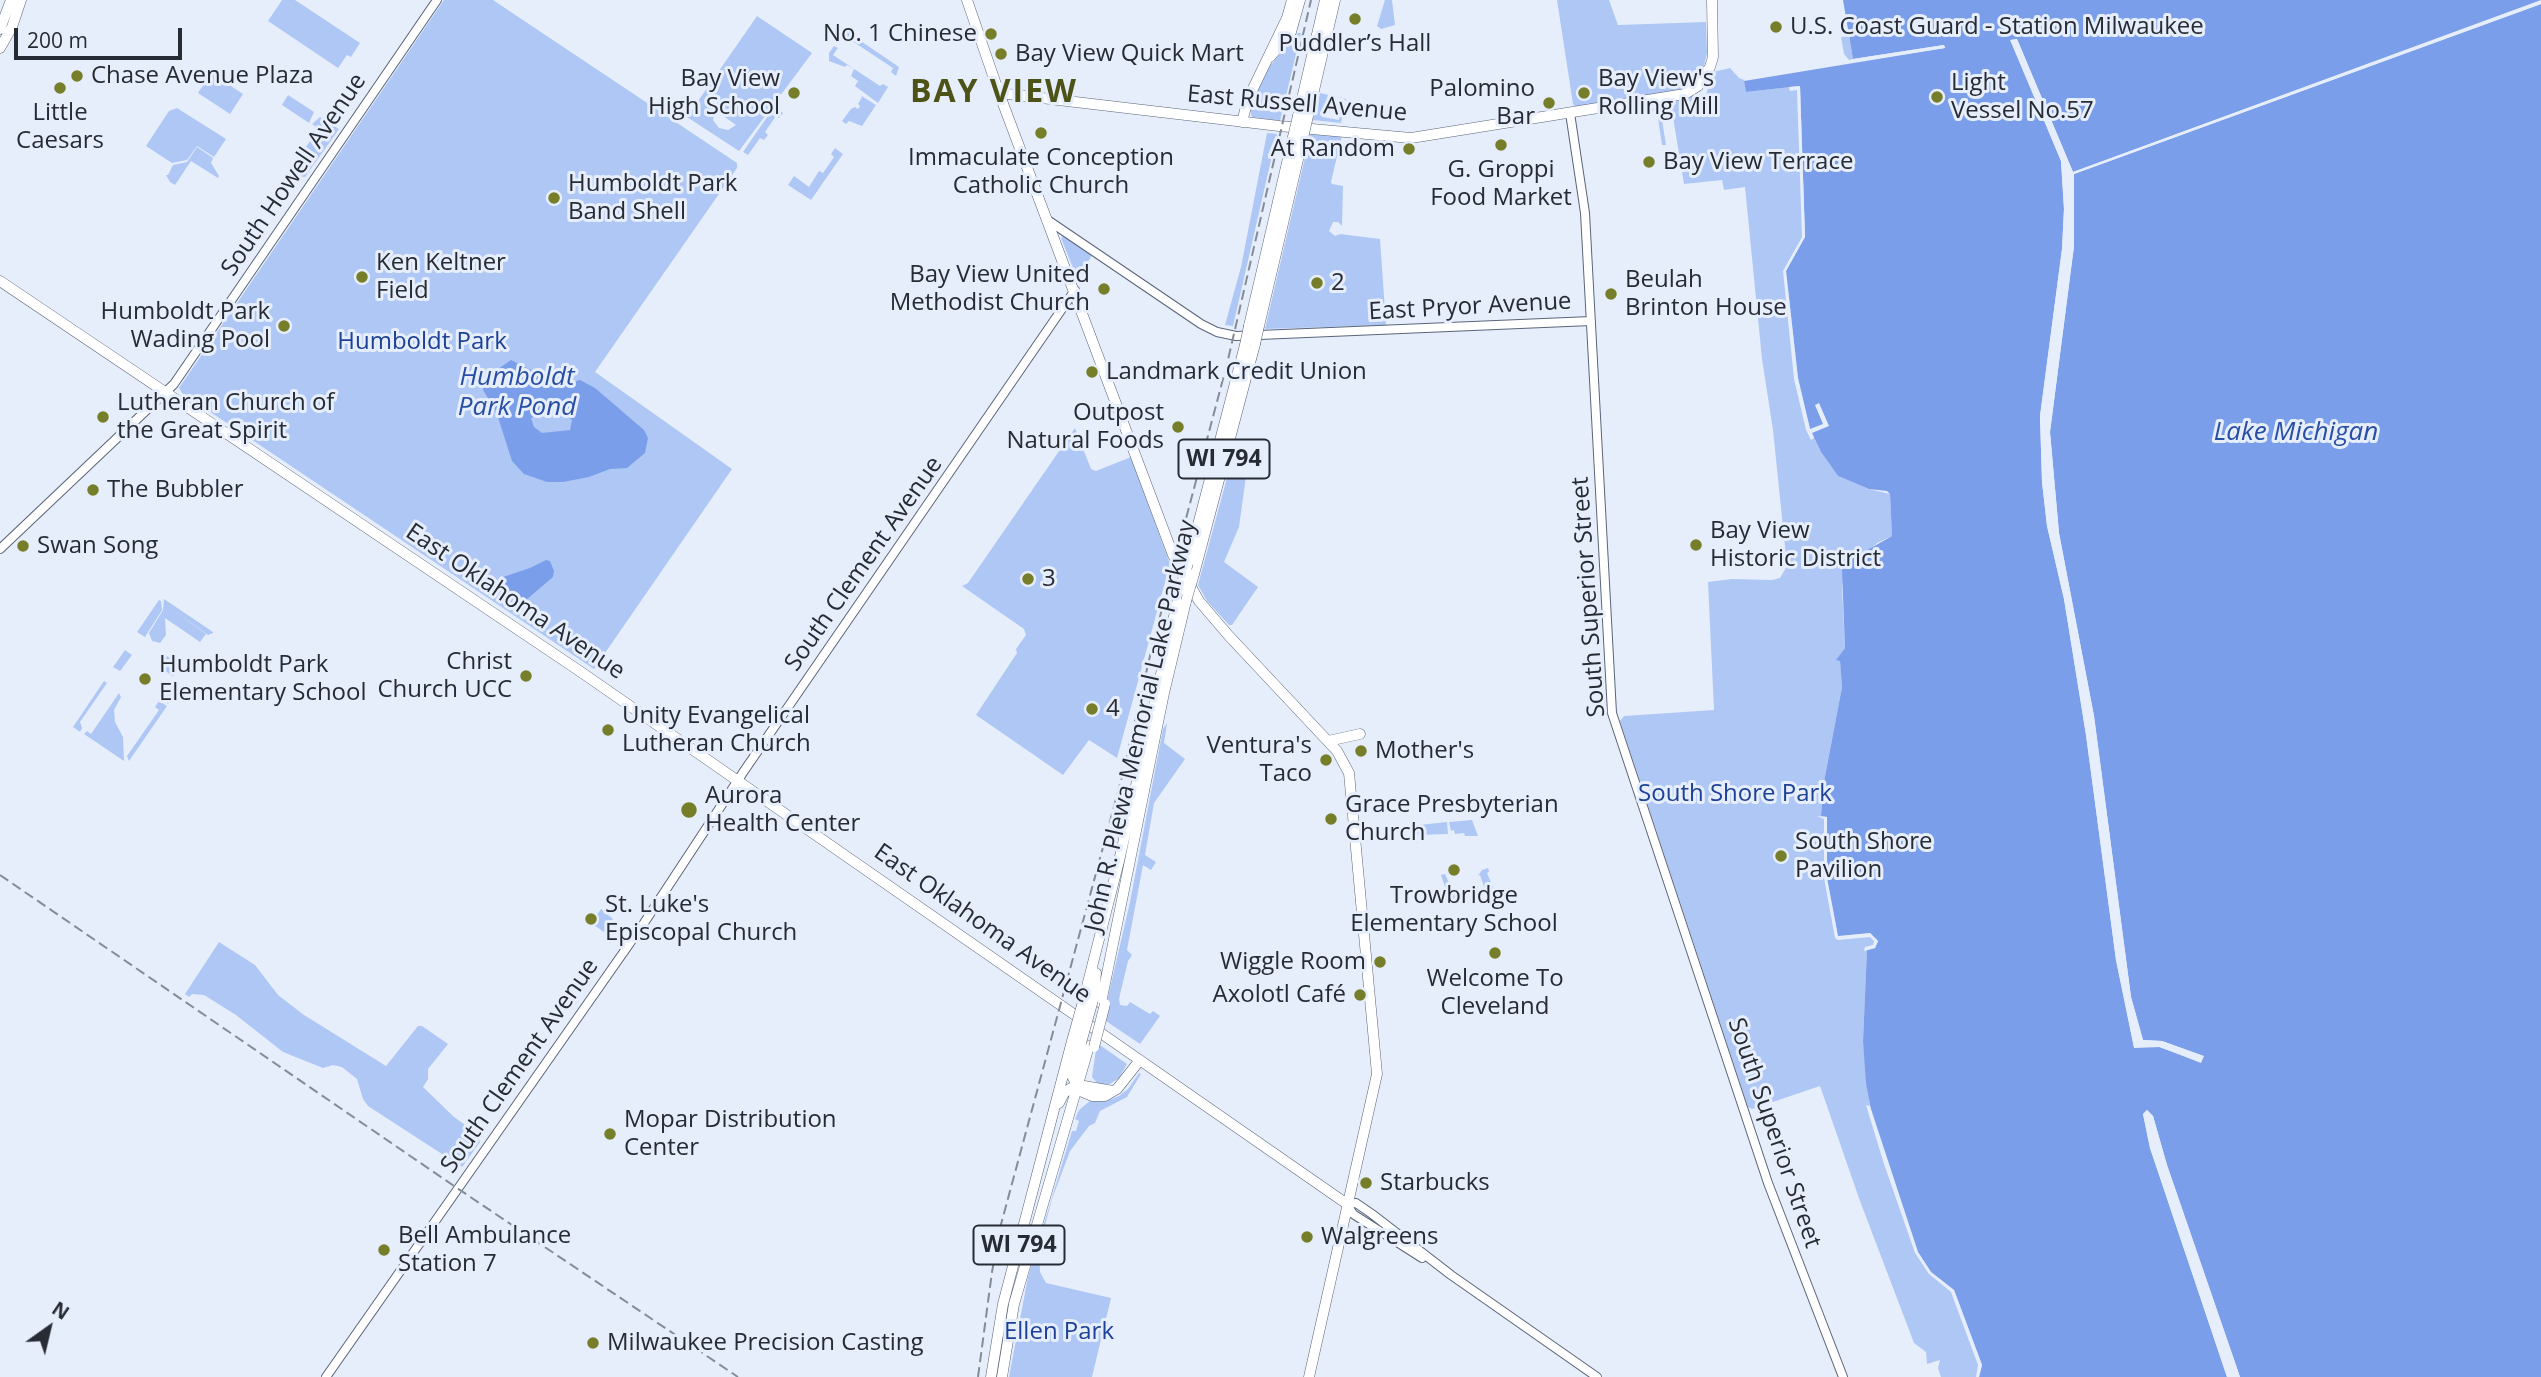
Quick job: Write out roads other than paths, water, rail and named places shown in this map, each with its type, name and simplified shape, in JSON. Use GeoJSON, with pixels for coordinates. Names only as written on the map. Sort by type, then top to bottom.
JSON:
{"type":"FeatureCollection","features":[{"type":"Feature","properties":{"kind":"main road"},"geometry":{"type":"LineString","coordinates":[[0,29],[11,0]]}},
{"type":"Feature","properties":{"kind":"main road"},"geometry":{"type":"LineString","coordinates":[[0,48],[12,27],[21,0]]}},
{"type":"Feature","properties":{"kind":"main road"},"geometry":{"type":"LineString","coordinates":[[967,0],[999,93],[1174,555],[1199,601],[1328,741],[1349,773],[1377,1069],[1308,1377]]}},
{"type":"Feature","properties":{"kind":"main road"},"geometry":{"type":"LineString","coordinates":[[1242,122],[1248,99],[1287,18],[1292,0]]}},
{"type":"Feature","properties":{"kind":"main road"},"geometry":{"type":"LineString","coordinates":[[1267,60],[1291,32],[1300,0]]}},
{"type":"Feature","properties":{"kind":"main road","name":"John R. Plewa Memorial Lake Parkway"},"geometry":{"type":"LineString","coordinates":[[1002,1377],[1014,1304],[1077,1087],[1084,1044],[1112,948],[1164,694],[1250,345],[1303,116],[1325,0]]}},
{"type":"Feature","properties":{"kind":"main road","name":"John R. Plewa Memorial Lake Parkway"},"geometry":{"type":"LineString","coordinates":[[1303,116],[1335,0]]}},
{"type":"Feature","properties":{"kind":"main road","name":"East Russell Avenue"},"geometry":{"type":"LineString","coordinates":[[999,93],[1242,122],[1407,138],[1685,94],[1698,86],[1707,74],[1713,57],[1712,0]]}},
{"type":"Feature","properties":{"kind":"main road","name":"East Oklahoma Avenue"},"geometry":{"type":"LineString","coordinates":[[0,281],[559,657],[1347,1204]]}},
{"type":"Feature","properties":{"kind":"main road","name":"John R. Plewa Memorial Lake Parkway"},"geometry":{"type":"LineString","coordinates":[[990,1377],[1003,1304],[1053,1114],[1084,1044],[1096,1001],[1096,954],[1180,590],[1250,345]]}},
{"type":"Feature","properties":{"kind":"main road"},"geometry":{"type":"LineString","coordinates":[[1328,741],[1360,734]]}},
{"type":"Feature","properties":{"kind":"main road"},"geometry":{"type":"LineString","coordinates":[[1084,1044],[1088,1077],[1097,1093]]}},
{"type":"Feature","properties":{"kind":"main road"},"geometry":{"type":"LineString","coordinates":[[1053,1114],[1067,1090],[1077,1087],[1083,1093],[1113,1091],[1123,1084],[1140,1059]]}},
{"type":"Feature","properties":{"kind":"main road"},"geometry":{"type":"LineString","coordinates":[[1048,1189],[1055,1176],[1078,1105],[1097,1093]]}},
{"type":"Feature","properties":{"kind":"street","name":"South Howell Avenue"},"geometry":{"type":"LineString","coordinates":[[1,547],[166,392],[437,0]]}},
{"type":"Feature","properties":{"kind":"street","name":"South Superior Street"},"geometry":{"type":"LineString","coordinates":[[1570,114],[1585,213],[1612,713],[1768,1184],[1843,1377]]}},
{"type":"Feature","properties":{"kind":"street","name":"East Pryor Avenue"},"geometry":{"type":"LineString","coordinates":[[1049,221],[1201,324],[1217,332],[1236,336],[1591,321]]}},
{"type":"Feature","properties":{"kind":"street","name":"South Clement Avenue"},"geometry":{"type":"LineString","coordinates":[[326,1377],[643,923],[1075,290]]}},
{"type":"Feature","properties":{"kind":"street","name":"East Oklahoma Avenue"},"geometry":{"type":"LineString","coordinates":[[1347,1204],[1356,1203],[1372,1214],[1451,1275],[1597,1377]]}},
{"type":"Feature","properties":{"kind":"water","name":"Lake Michigan"},"geometry":{"type":"Polygon","coordinates":[[[1843,0],[2541,0],[2073,172],[2017,39],[2011,40],[2061,161],[2064,209],[2062,249],[2040,416],[2042,482],[2047,526],[2064,599],[2086,735],[2116,960],[2134,1047],[2159,1047],[2201,1062],[2203,1056],[2162,1041],[2143,1040],[2131,997],[2094,716],[2059,533],[2050,432],[2074,246],[2074,174],[2541,4],[2541,1377],[2240,1377],[2167,1165],[2153,1116],[2147,1110],[2143,1114],[2150,1148],[2227,1377],[1979,1377],[1982,1365],[1954,1290],[1931,1272],[1918,1252],[1872,1115],[1863,1041],[1867,950],[1875,948],[1878,941],[1870,933],[1838,937],[1827,878],[1827,817],[1821,816],[1823,787],[1842,687],[1840,661],[1836,660],[1845,648],[1842,570],[1850,560],[1892,536],[1890,494],[1887,491],[1869,489],[1838,476],[1821,452],[1810,429],[1798,378],[1786,271],[1805,237],[1800,86],[1746,92],[1744,81],[1945,48],[1944,45],[1853,59],[1843,0]]]}},
{"type":"Feature","properties":{"kind":"water","name":"Humboldt Park Pond"},"geometry":{"type":"Polygon","coordinates":[[[511,360],[533,371],[550,385],[558,386],[580,380],[595,388],[644,430],[648,438],[645,453],[627,468],[610,469],[589,477],[563,482],[547,482],[524,474],[512,461],[496,411],[483,390],[487,377],[511,360]],[[544,413],[531,418],[534,427],[542,433],[570,430],[572,420],[565,415],[544,413]]]}},
{"type":"Feature","properties":{"kind":"water"},"geometry":{"type":"Polygon","coordinates":[[[546,560],[550,561],[553,577],[526,600],[520,602],[512,597],[503,583],[503,577],[546,560]]]}},
{"type":"Feature","properties":{"kind":"railway"},"geometry":{"type":"LineString","coordinates":[[978,1377],[1000,1228],[1122,777],[1153,643],[1227,364],[1311,0]]}},
{"type":"Feature","properties":{"kind":"railway"},"geometry":{"type":"LineString","coordinates":[[0,875],[738,1377]]}},
{"type":"Feature","properties":{"kind":"place","name":"Puddler’s Hall"},"geometry":{"type":"Point","coordinates":[1355,19]}},
{"type":"Feature","properties":{"kind":"place","name":"U.S. Coast Guard - Station Milwaukee"},"geometry":{"type":"Point","coordinates":[1776,27]}},
{"type":"Feature","properties":{"kind":"place","name":"No. 1 Chinese"},"geometry":{"type":"Point","coordinates":[991,34]}},
{"type":"Feature","properties":{"kind":"place","name":"Bay View Quick Mart"},"geometry":{"type":"Point","coordinates":[1001,54]}},
{"type":"Feature","properties":{"kind":"place","name":"Chase Avenue Plaza"},"geometry":{"type":"Point","coordinates":[77,76]}},
{"type":"Feature","properties":{"kind":"place","name":"Little Caesars"},"geometry":{"type":"Point","coordinates":[60,88]}},
{"type":"Feature","properties":{"kind":"place","name":"Bay View High School"},"geometry":{"type":"Point","coordinates":[794,93]}},
{"type":"Feature","properties":{"kind":"place","name":"Bay View's Rolling Mill"},"geometry":{"type":"Point","coordinates":[1584,93]}},
{"type":"Feature","properties":{"kind":"place","name":"Light Vessel No.57"},"geometry":{"type":"Point","coordinates":[1937,97]}},
{"type":"Feature","properties":{"kind":"place","name":"Palomino Bar"},"geometry":{"type":"Point","coordinates":[1549,103]}},
{"type":"Feature","properties":{"kind":"place","name":"Immaculate Conception Catholic Church"},"geometry":{"type":"Point","coordinates":[1041,133]}},
{"type":"Feature","properties":{"kind":"place","name":"G. Groppi Food Market"},"geometry":{"type":"Point","coordinates":[1501,145]}},
{"type":"Feature","properties":{"kind":"place","name":"At Random"},"geometry":{"type":"Point","coordinates":[1409,149]}},
{"type":"Feature","properties":{"kind":"place","name":"Bay View Terrace"},"geometry":{"type":"Point","coordinates":[1649,162]}},
{"type":"Feature","properties":{"kind":"place","name":"Humboldt Park Band Shell"},"geometry":{"type":"Point","coordinates":[554,198]}},
{"type":"Feature","properties":{"kind":"place","name":"Ken Keltner Field"},"geometry":{"type":"Point","coordinates":[362,277]}},
{"type":"Feature","properties":{"kind":"place","name":"2"},"geometry":{"type":"Point","coordinates":[1317,283]}},
{"type":"Feature","properties":{"kind":"place","name":"Bay View United Methodist Church"},"geometry":{"type":"Point","coordinates":[1104,289]}},
{"type":"Feature","properties":{"kind":"place","name":"Beulah Brinton House"},"geometry":{"type":"Point","coordinates":[1611,294]}},
{"type":"Feature","properties":{"kind":"place","name":"Humboldt Park Wading Pool"},"geometry":{"type":"Point","coordinates":[284,326]}},
{"type":"Feature","properties":{"kind":"place","name":"Landmark Credit Union"},"geometry":{"type":"Point","coordinates":[1092,372]}},
{"type":"Feature","properties":{"kind":"place","name":"Lutheran Church of the Great Spirit"},"geometry":{"type":"Point","coordinates":[103,417]}},
{"type":"Feature","properties":{"kind":"place","name":"Outpost Natural Foods"},"geometry":{"type":"Point","coordinates":[1178,427]}},
{"type":"Feature","properties":{"kind":"place","name":"The Bubbler"},"geometry":{"type":"Point","coordinates":[93,490]}},
{"type":"Feature","properties":{"kind":"place","name":"Bay View Historic District"},"geometry":{"type":"Point","coordinates":[1696,545]}},
{"type":"Feature","properties":{"kind":"place","name":"Swan Song"},"geometry":{"type":"Point","coordinates":[23,546]}},
{"type":"Feature","properties":{"kind":"place","name":"3"},"geometry":{"type":"Point","coordinates":[1028,579]}},
{"type":"Feature","properties":{"kind":"place","name":"Christ Church UCC"},"geometry":{"type":"Point","coordinates":[526,676]}},
{"type":"Feature","properties":{"kind":"place","name":"Humboldt Park Elementary School"},"geometry":{"type":"Point","coordinates":[145,679]}},
{"type":"Feature","properties":{"kind":"place","name":"4"},"geometry":{"type":"Point","coordinates":[1092,709]}},
{"type":"Feature","properties":{"kind":"place","name":"Unity Evangelical Lutheran Church"},"geometry":{"type":"Point","coordinates":[608,730]}},
{"type":"Feature","properties":{"kind":"place","name":"Mother's"},"geometry":{"type":"Point","coordinates":[1361,751]}},
{"type":"Feature","properties":{"kind":"place","name":"Ventura's Taco"},"geometry":{"type":"Point","coordinates":[1326,760]}},
{"type":"Feature","properties":{"kind":"place","name":"Aurora Health Center"},"geometry":{"type":"Point","coordinates":[689,810]}},
{"type":"Feature","properties":{"kind":"place","name":"Grace Presbyterian Church"},"geometry":{"type":"Point","coordinates":[1331,819]}},
{"type":"Feature","properties":{"kind":"place","name":"South Shore Pavilion"},"geometry":{"type":"Point","coordinates":[1781,856]}},
{"type":"Feature","properties":{"kind":"place","name":"Trowbridge Elementary School"},"geometry":{"type":"Point","coordinates":[1454,870]}},
{"type":"Feature","properties":{"kind":"place","name":"St. Luke's Episcopal Church"},"geometry":{"type":"Point","coordinates":[591,919]}},
{"type":"Feature","properties":{"kind":"place","name":"Welcome To Cleveland"},"geometry":{"type":"Point","coordinates":[1495,953]}},
{"type":"Feature","properties":{"kind":"place","name":"Wiggle Room"},"geometry":{"type":"Point","coordinates":[1380,962]}},
{"type":"Feature","properties":{"kind":"place","name":"Axolotl Café"},"geometry":{"type":"Point","coordinates":[1360,995]}},
{"type":"Feature","properties":{"kind":"place","name":"Mopar Distribution Center"},"geometry":{"type":"Point","coordinates":[610,1134]}},
{"type":"Feature","properties":{"kind":"place","name":"Starbucks"},"geometry":{"type":"Point","coordinates":[1366,1183]}},
{"type":"Feature","properties":{"kind":"place","name":"Walgreens"},"geometry":{"type":"Point","coordinates":[1307,1237]}},
{"type":"Feature","properties":{"kind":"place","name":"Bell Ambulance Station 7"},"geometry":{"type":"Point","coordinates":[384,1250]}},
{"type":"Feature","properties":{"kind":"place","name":"Milwaukee Precision Casting"},"geometry":{"type":"Point","coordinates":[593,1343]}},
{"type":"Feature","properties":{"kind":"district","name":"BAY VIEW"},"geometry":{"type":"Point","coordinates":[994,93]}},
{"type":"Feature","properties":{"kind":"park label","name":"Humboldt Park"},"geometry":{"type":"Point","coordinates":[422,342]}},
{"type":"Feature","properties":{"kind":"park label","name":"South Shore Park"},"geometry":{"type":"Point","coordinates":[1735,794]}},
{"type":"Feature","properties":{"kind":"park label","name":"Ellen Park"},"geometry":{"type":"Point","coordinates":[1059,1332]}}]}
